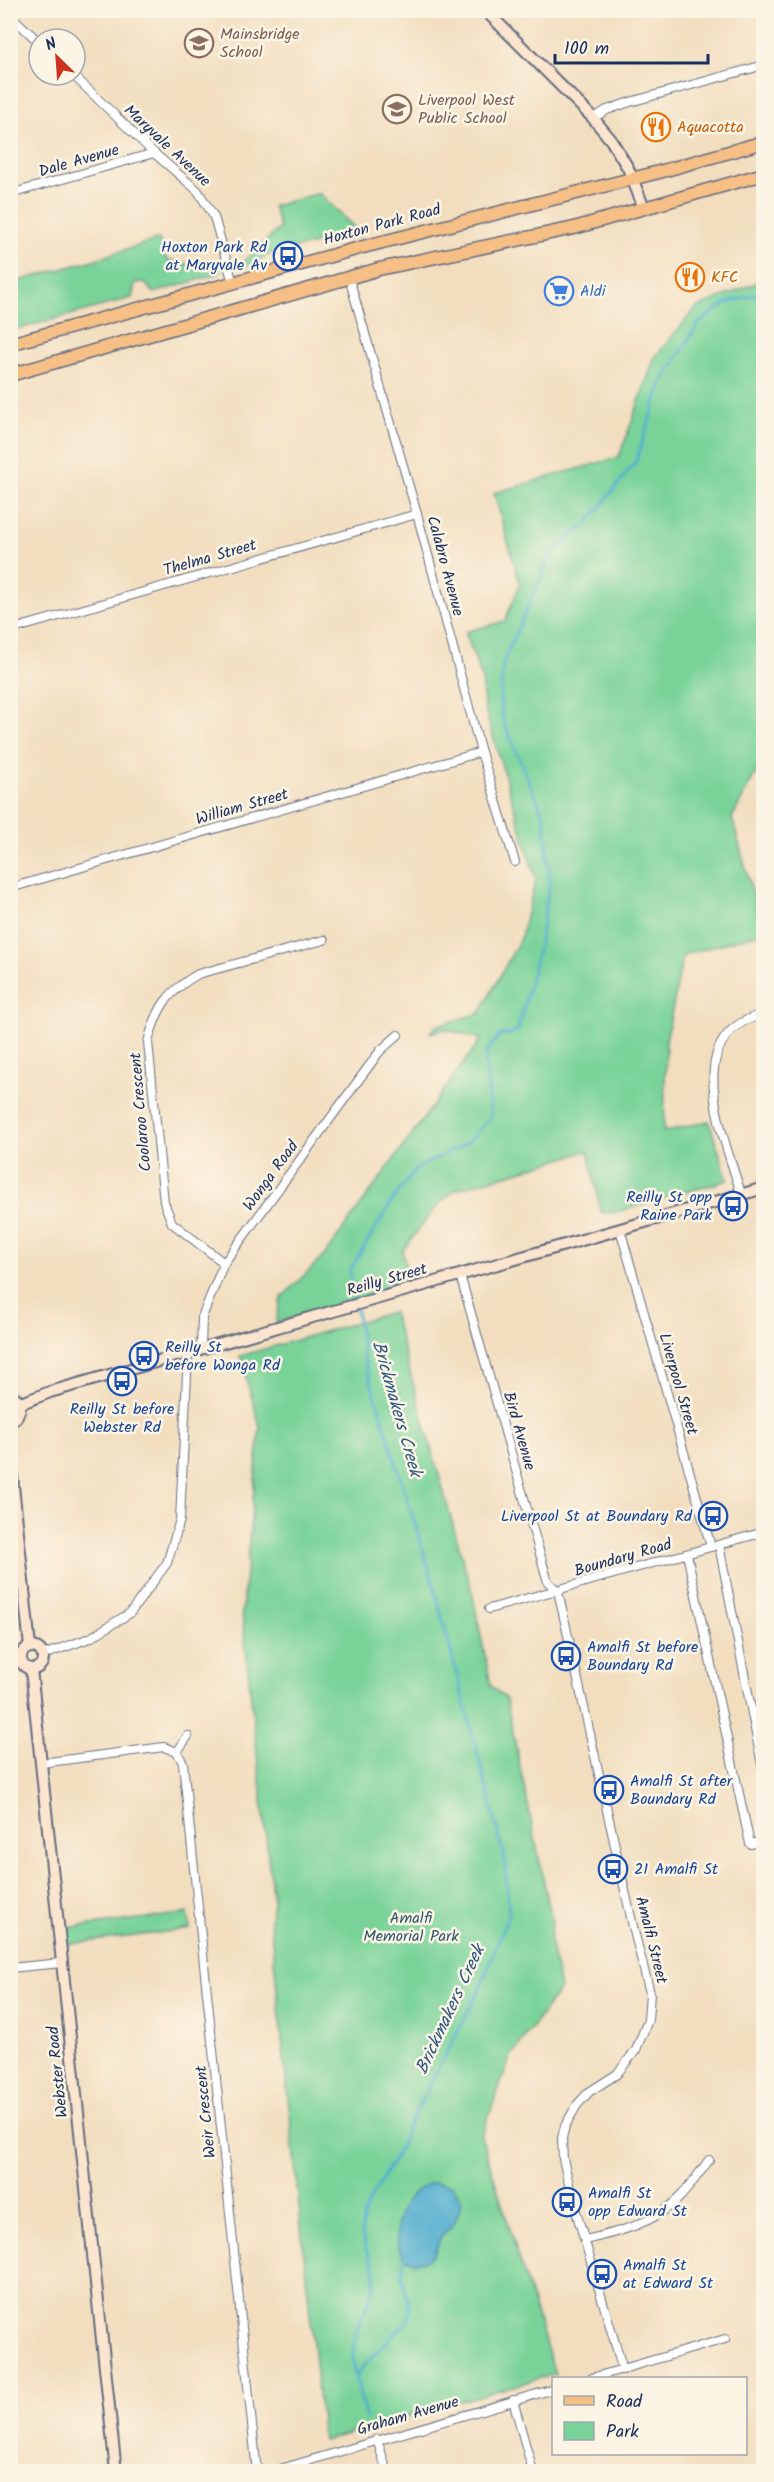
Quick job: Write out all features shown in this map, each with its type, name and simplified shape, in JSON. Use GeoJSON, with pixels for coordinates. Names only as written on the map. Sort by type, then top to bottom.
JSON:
{"type":"FeatureCollection","features":[{"type":"Feature","properties":{"kind":"main road"},"geometry":{"type":"LineString","coordinates":[[485,10],[556,84],[593,118],[611,140],[633,179],[644,208]]}},
{"type":"Feature","properties":{"kind":"main road","name":"Hoxton Park Road"},"geometry":{"type":"LineString","coordinates":[[10,344],[363,247],[633,179],[764,142]]}},
{"type":"Feature","properties":{"kind":"main road"},"geometry":{"type":"LineString","coordinates":[[10,375],[412,261],[574,228],[764,174]]}},
{"type":"Feature","properties":{"kind":"main road","name":"Reilly Street"},"geometry":{"type":"LineString","coordinates":[[20,1404],[50,1392],[764,1188]]}},
{"type":"Feature","properties":{"kind":"main road"},"geometry":{"type":"LineString","coordinates":[[10,1395],[20,1404],[19,1414],[10,1422]]}},
{"type":"Feature","properties":{"kind":"main road"},"geometry":{"type":"LineString","coordinates":[[10,1457],[30,1647]]}},
{"type":"Feature","properties":{"kind":"main road"},"geometry":{"type":"LineString","coordinates":[[30,1647],[39,1650],[43,1655],[40,1665],[31,1669],[22,1661],[22,1654],[30,1647]]}},
{"type":"Feature","properties":{"kind":"main road","name":"Webster Road"},"geometry":{"type":"LineString","coordinates":[[31,1669],[116,2472]]}},
{"type":"Feature","properties":{"kind":"street"},"geometry":{"type":"LineString","coordinates":[[10,15],[14,23],[27,33]]}},
{"type":"Feature","properties":{"kind":"street"},"geometry":{"type":"LineString","coordinates":[[593,118],[630,102],[764,65]]}},
{"type":"Feature","properties":{"kind":"street","name":"Maryvale Avenue"},"geometry":{"type":"LineString","coordinates":[[85,87],[154,153],[198,191],[214,216],[233,283]]}},
{"type":"Feature","properties":{"kind":"street","name":"Dale Avenue"},"geometry":{"type":"LineString","coordinates":[[10,194],[154,153]]}},
{"type":"Feature","properties":{"kind":"street","name":"Calabro Avenue"},"geometry":{"type":"LineString","coordinates":[[349,278],[417,514],[481,752],[515,862]]}},
{"type":"Feature","properties":{"kind":"street","name":"Thelma Street"},"geometry":{"type":"LineString","coordinates":[[10,630],[417,514]]}},
{"type":"Feature","properties":{"kind":"street","name":"William Street"},"geometry":{"type":"LineString","coordinates":[[10,888],[481,752]]}},
{"type":"Feature","properties":{"kind":"street","name":"Coolaroo Crescent"},"geometry":{"type":"LineString","coordinates":[[224,1263],[172,1223],[164,1202],[148,1042],[154,1019],[166,999],[181,984],[198,974],[324,940]]}},
{"type":"Feature","properties":{"kind":"street"},"geometry":{"type":"LineString","coordinates":[[741,1194],[712,1094],[713,1069],[721,1041],[737,1024],[764,1014]]}},
{"type":"Feature","properties":{"kind":"street","name":"Wonga Road"},"geometry":{"type":"LineString","coordinates":[[201,1349],[202,1317],[224,1263],[380,1051],[398,1035]]}},
{"type":"Feature","properties":{"kind":"street","name":"Liverpool Street"},"geometry":{"type":"LineString","coordinates":[[620,1229],[715,1546],[764,1774]]}},
{"type":"Feature","properties":{"kind":"street","name":"Bird Avenue"},"geometry":{"type":"LineString","coordinates":[[460,1275],[548,1582],[558,1591]]}},
{"type":"Feature","properties":{"kind":"street"},"geometry":{"type":"LineString","coordinates":[[43,1655],[90,1638],[130,1613],[167,1563],[180,1520],[188,1353]]}},
{"type":"Feature","properties":{"kind":"street","name":"Boundary Road"},"geometry":{"type":"LineString","coordinates":[[489,1609],[764,1532]]}},
{"type":"Feature","properties":{"kind":"street"},"geometry":{"type":"LineString","coordinates":[[687,1554],[750,1844],[764,1841]]}},
{"type":"Feature","properties":{"kind":"street","name":"Amalfi Street"},"geometry":{"type":"LineString","coordinates":[[558,1591],[650,1999],[645,2032],[631,2059],[617,2074],[582,2098],[563,2132],[562,2159],[623,2370]]}},
{"type":"Feature","properties":{"kind":"street"},"geometry":{"type":"LineString","coordinates":[[10,1665],[22,1661]]}},
{"type":"Feature","properties":{"kind":"street"},"geometry":{"type":"LineString","coordinates":[[41,1763],[164,1747],[177,1752],[188,1736]]}},
{"type":"Feature","properties":{"kind":"street","name":"Weir Crescent"},"geometry":{"type":"LineString","coordinates":[[177,1752],[184,1768],[258,2472]]}},
{"type":"Feature","properties":{"kind":"street"},"geometry":{"type":"LineString","coordinates":[[10,1968],[61,1963]]}},
{"type":"Feature","properties":{"kind":"street"},"geometry":{"type":"LineString","coordinates":[[585,2240],[628,2229],[663,2212],[681,2196],[709,2160]]}},
{"type":"Feature","properties":{"kind":"street"},"geometry":{"type":"LineString","coordinates":[[599,2377],[725,2339]]}},
{"type":"Feature","properties":{"kind":"street","name":"Graham Avenue"},"geometry":{"type":"LineString","coordinates":[[270,2472],[552,2390]]}},
{"type":"Feature","properties":{"kind":"street"},"geometry":{"type":"LineString","coordinates":[[513,2400],[533,2472]]}},
{"type":"Feature","properties":{"kind":"street"},"geometry":{"type":"LineString","coordinates":[[377,2439],[387,2472]]}},
{"type":"Feature","properties":{"kind":"green space"},"geometry":{"type":"Polygon","coordinates":[[[319,193],[362,235],[274,252],[243,268],[241,264],[280,228],[273,206],[319,193]]]}},
{"type":"Feature","properties":{"kind":"green space"},"geometry":{"type":"Polygon","coordinates":[[[159,239],[167,260],[221,271],[218,274],[154,293],[144,282],[135,283],[132,298],[11,331],[11,283],[159,239]]]}},
{"type":"Feature","properties":{"kind":"green space"},"geometry":{"type":"Polygon","coordinates":[[[763,280],[763,759],[732,818],[763,932],[683,955],[666,1041],[664,1132],[709,1121],[728,1180],[613,1213],[601,1212],[588,1151],[455,1190],[436,1207],[402,1251],[411,1285],[276,1323],[281,1298],[324,1256],[481,1039],[445,1029],[430,1033],[436,1026],[480,1013],[520,939],[536,880],[484,706],[482,678],[465,632],[505,621],[520,584],[494,493],[619,457],[655,357],[696,308],[763,280]]]}},
{"type":"Feature","properties":{"kind":"green space","name":"Amalfi Memorial Park"},"geometry":{"type":"Polygon","coordinates":[[[393,1312],[473,1596],[491,1686],[506,1699],[552,1921],[550,1941],[560,1989],[511,2056],[481,2136],[555,2374],[323,2441],[270,1921],[273,1902],[242,1614],[260,1427],[240,1356],[393,1312]]]}},
{"type":"Feature","properties":{"kind":"green space"},"geometry":{"type":"Polygon","coordinates":[[[188,1913],[190,1929],[62,1945],[60,1929],[188,1913]]]}},
{"type":"Feature","properties":{"kind":"water"},"geometry":{"type":"Polygon","coordinates":[[[435,2182],[452,2186],[458,2193],[459,2211],[453,2225],[443,2234],[431,2257],[414,2262],[405,2257],[399,2246],[397,2232],[399,2217],[406,2202],[418,2190],[435,2182]]]}},
{"type":"Feature","properties":{"kind":"waterway","name":"Brickmakers Creek"},"geometry":{"type":"LineString","coordinates":[[355,1301],[350,1270],[394,1198],[416,1169],[467,1143],[491,1117],[485,1055],[499,1035],[511,1034],[518,1030],[539,946],[550,881],[544,816],[504,723],[500,706],[503,662],[550,557],[565,541],[587,524],[636,461],[661,385],[698,324],[726,303],[764,292]]}},
{"type":"Feature","properties":{"kind":"waterway","name":"Brickmakers Creek"},"geometry":{"type":"LineString","coordinates":[[356,1307],[364,1359],[432,1579],[504,1855],[509,1913],[480,1989],[365,2212],[362,2234],[374,2269],[375,2281],[356,2333],[353,2355],[355,2376],[366,2418]]}},
{"type":"Feature","properties":{"kind":"waterway"},"geometry":{"type":"LineString","coordinates":[[356,2378],[364,2365],[408,2320],[409,2304],[402,2273],[406,2257]]}},
{"type":"Feature","properties":{"kind":"place","name":"Mainsbridge School"},"geometry":{"type":"Point","coordinates":[199,43]}},
{"type":"Feature","properties":{"kind":"place","name":"Liverpool West Public School"},"geometry":{"type":"Point","coordinates":[397,109]}},
{"type":"Feature","properties":{"kind":"place","name":"Aquacotta"},"geometry":{"type":"Point","coordinates":[656,127]}},
{"type":"Feature","properties":{"kind":"place","name":"Hoxton Park Rd at Maryvale Av"},"geometry":{"type":"Point","coordinates":[288,256]}},
{"type":"Feature","properties":{"kind":"place","name":"KFC"},"geometry":{"type":"Point","coordinates":[690,277]}},
{"type":"Feature","properties":{"kind":"place","name":"Aldi"},"geometry":{"type":"Point","coordinates":[559,291]}},
{"type":"Feature","properties":{"kind":"place","name":"Reilly St opp Raine Park"},"geometry":{"type":"Point","coordinates":[733,1206]}},
{"type":"Feature","properties":{"kind":"place","name":"Reilly St before Wonga Rd"},"geometry":{"type":"Point","coordinates":[144,1356]}},
{"type":"Feature","properties":{"kind":"place","name":"Reilly St before Webster Rd"},"geometry":{"type":"Point","coordinates":[122,1381]}},
{"type":"Feature","properties":{"kind":"place","name":"Liverpool St at Boundary Rd"},"geometry":{"type":"Point","coordinates":[713,1516]}},
{"type":"Feature","properties":{"kind":"place","name":"Amalfi St before Boundary Rd"},"geometry":{"type":"Point","coordinates":[566,1656]}},
{"type":"Feature","properties":{"kind":"place","name":"Amalfi St after Boundary Rd"},"geometry":{"type":"Point","coordinates":[609,1790]}},
{"type":"Feature","properties":{"kind":"place","name":"21 Amalfi St"},"geometry":{"type":"Point","coordinates":[613,1869]}},
{"type":"Feature","properties":{"kind":"place","name":"Amalfi St opp Edward St"},"geometry":{"type":"Point","coordinates":[567,2202]}},
{"type":"Feature","properties":{"kind":"place","name":"Amalfi St at Edward St"},"geometry":{"type":"Point","coordinates":[602,2274]}}]}
